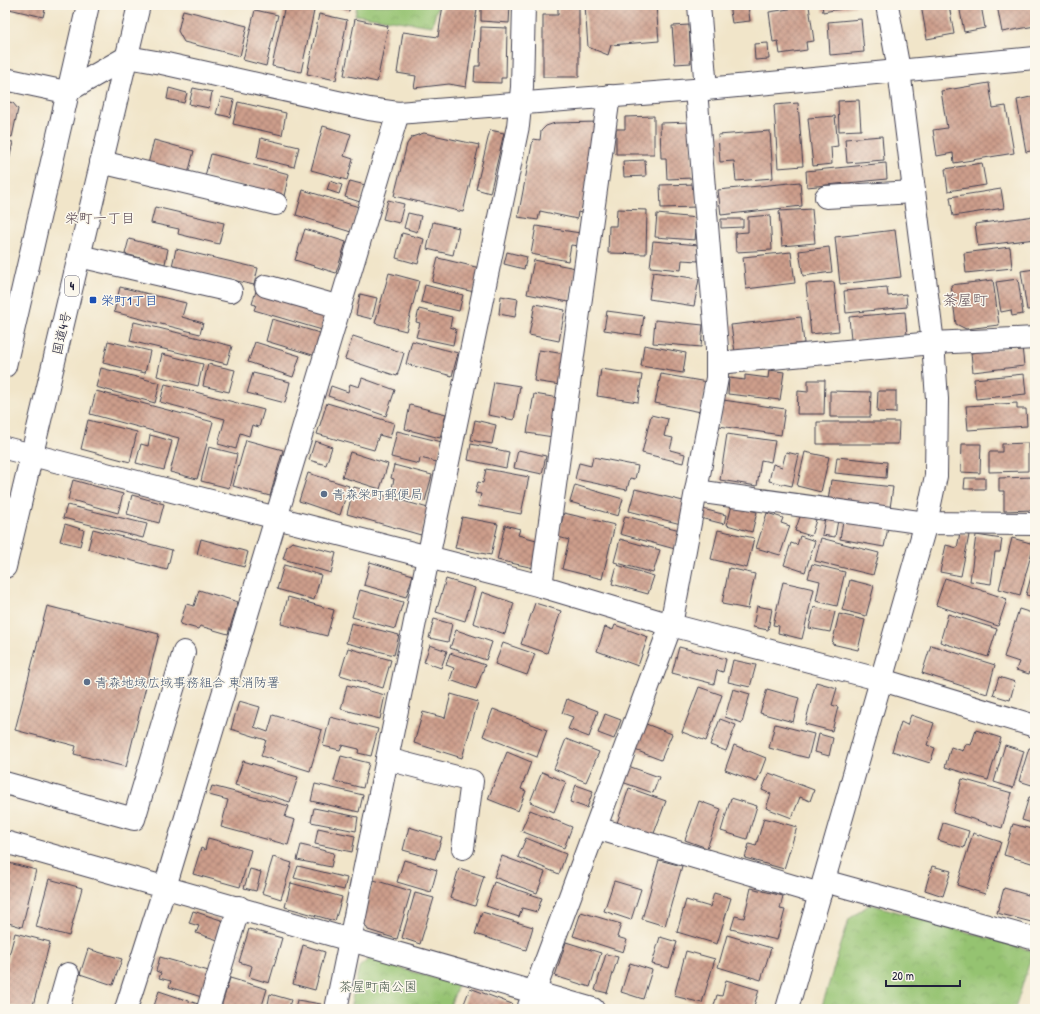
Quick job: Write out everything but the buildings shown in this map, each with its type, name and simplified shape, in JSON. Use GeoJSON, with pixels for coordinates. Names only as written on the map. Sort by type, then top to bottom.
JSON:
{"type":"FeatureCollection","features":[{"type":"Feature","properties":{"kind":"main road"},"geometry":{"type":"LineString","coordinates":[[5,366],[56,143],[66,92],[88,5]]}},
{"type":"Feature","properties":{"kind":"main road","name":"国道4号"},"geometry":{"type":"LineString","coordinates":[[5,567],[11,517],[32,454],[139,5]]}},
{"type":"Feature","properties":{"kind":"main road"},"geometry":{"type":"LineString","coordinates":[[336,1009],[518,126],[522,87],[524,5]]}},
{"type":"Feature","properties":{"kind":"main road"},"geometry":{"type":"LineString","coordinates":[[531,1001],[671,625],[717,378],[718,363],[701,90],[699,5]]}},
{"type":"Feature","properties":{"kind":"main road"},"geometry":{"type":"LineString","coordinates":[[787,1009],[882,680],[926,522],[936,476],[937,399],[933,343],[899,70],[887,5]]}},
{"type":"Feature","properties":{"kind":"main road"},"geometry":{"type":"LineString","coordinates":[[5,79],[66,92],[127,57],[162,63],[301,95],[398,113],[701,90],[1035,58]]}},
{"type":"Feature","properties":{"kind":"main road"},"geometry":{"type":"LineString","coordinates":[[541,586],[609,96]]}},
{"type":"Feature","properties":{"kind":"main road"},"geometry":{"type":"LineString","coordinates":[[126,1009],[165,886],[398,113]]}},
{"type":"Feature","properties":{"kind":"main road"},"geometry":{"type":"LineString","coordinates":[[101,162],[276,204]]}},
{"type":"Feature","properties":{"kind":"main road"},"geometry":{"type":"LineString","coordinates":[[826,197],[914,192]]}},
{"type":"Feature","properties":{"kind":"main road"},"geometry":{"type":"LineString","coordinates":[[79,256],[231,291]]}},
{"type":"Feature","properties":{"kind":"main road"},"geometry":{"type":"LineString","coordinates":[[266,286],[340,307]]}},
{"type":"Feature","properties":{"kind":"main road"},"geometry":{"type":"LineString","coordinates":[[718,363],[933,343],[1035,338]]}},
{"type":"Feature","properties":{"kind":"main road"},"geometry":{"type":"LineString","coordinates":[[5,448],[276,516],[428,558],[541,586],[671,625],[882,680],[1035,726]]}},
{"type":"Feature","properties":{"kind":"main road"},"geometry":{"type":"LineString","coordinates":[[696,491],[926,522],[1035,524]]}},
{"type":"Feature","properties":{"kind":"main road"},"geometry":{"type":"LineString","coordinates":[[5,783],[134,818],[184,652]]}},
{"type":"Feature","properties":{"kind":"main road"},"geometry":{"type":"LineString","coordinates":[[387,759],[472,781],[462,848]]}},
{"type":"Feature","properties":{"kind":"main road"},"geometry":{"type":"LineString","coordinates":[[596,828],[822,887],[1035,939]]}},
{"type":"Feature","properties":{"kind":"main road"},"geometry":{"type":"LineString","coordinates":[[5,842],[239,907],[351,941],[531,1001],[593,1009]]}},
{"type":"Feature","properties":{"kind":"main road"},"geometry":{"type":"LineString","coordinates":[[208,1009],[239,907]]}},
{"type":"Feature","properties":{"kind":"main road"},"geometry":{"type":"LineString","coordinates":[[58,1009],[68,974]]}},
{"type":"Feature","properties":{"kind":"green space"},"geometry":{"type":"Polygon","coordinates":[[[357,5],[438,5],[432,26],[355,15],[357,5]]]}},
{"type":"Feature","properties":{"kind":"green space"},"geometry":{"type":"Polygon","coordinates":[[[870,904],[1033,951],[1015,1009],[821,1009],[849,919],[870,904]]]}},
{"type":"Feature","properties":{"kind":"green space","name":"茶屋町南公園"},"geometry":{"type":"Polygon","coordinates":[[[369,959],[458,985],[449,1009],[350,1009],[359,967],[369,959]]]}},
{"type":"Feature","properties":{"kind":"place","name":"栄町1丁目"},"geometry":{"type":"Point","coordinates":[93,300]}},
{"type":"Feature","properties":{"kind":"place","name":"青森栄町郵便局"},"geometry":{"type":"Point","coordinates":[324,494]}},
{"type":"Feature","properties":{"kind":"place","name":"青森地域広域事務組合 東消防署"},"geometry":{"type":"Point","coordinates":[87,682]}},
{"type":"Feature","properties":{"kind":"district","name":"栄町一丁目"},"geometry":{"type":"Point","coordinates":[100,218]}},
{"type":"Feature","properties":{"kind":"district","name":"茶屋町"},"geometry":{"type":"Point","coordinates":[965,300]}}]}
